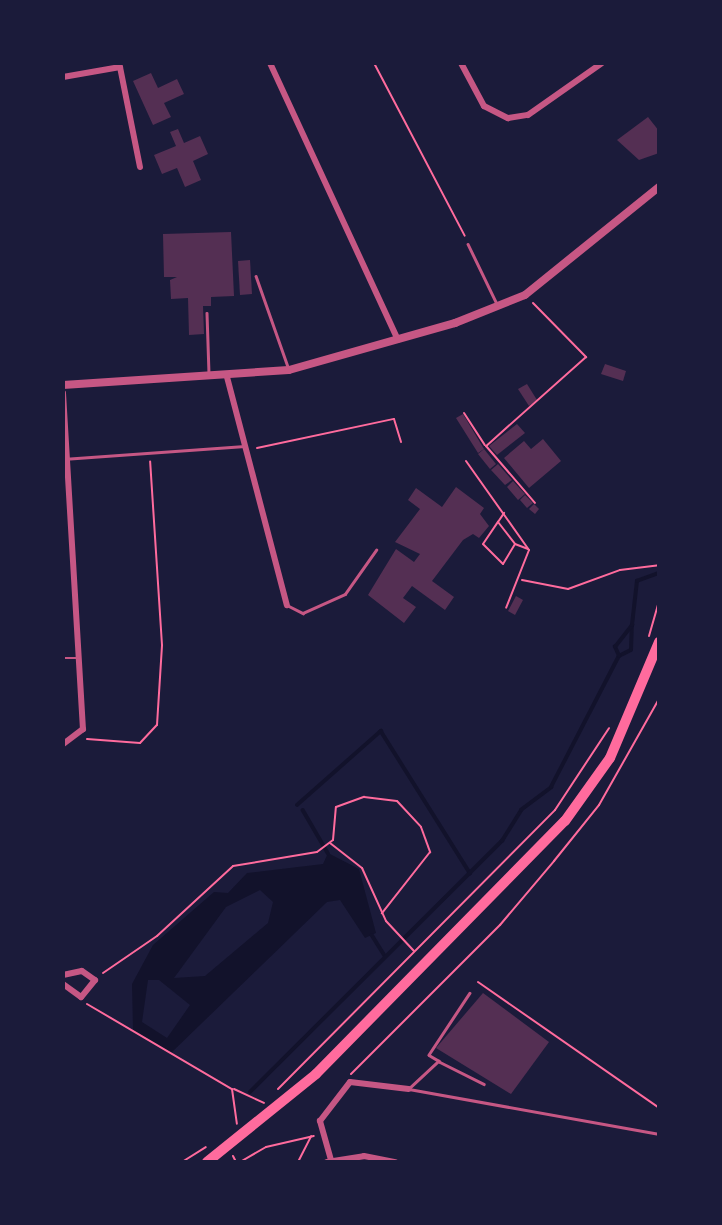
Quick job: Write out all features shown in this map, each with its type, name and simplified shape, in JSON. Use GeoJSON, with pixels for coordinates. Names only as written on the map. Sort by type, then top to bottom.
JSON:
{"type":"FeatureCollection","features":[{"type":"Feature","properties":{"kind":"highway"},"geometry":{"type":"LineString","coordinates":[[207,1162],[277,1110],[565,821],[610,758],[659,642]]}},
{"type":"Feature","properties":{"kind":"street"},"geometry":{"type":"LineString","coordinates":[[270,63],[398,340]]}},
{"type":"Feature","properties":{"kind":"street"},"geometry":{"type":"LineString","coordinates":[[461,63],[484,106],[508,118],[527,115],[602,63]]}},
{"type":"Feature","properties":{"kind":"street"},"geometry":{"type":"LineString","coordinates":[[63,77],[104,65],[120,67],[140,167]]}},
{"type":"Feature","properties":{"kind":"street"},"geometry":{"type":"LineString","coordinates":[[63,385],[227,377],[289,370],[398,340],[498,307],[525,295],[659,187]]}},
{"type":"Feature","properties":{"kind":"street"},"geometry":{"type":"LineString","coordinates":[[227,377],[288,605]]}},
{"type":"Feature","properties":{"kind":"street"},"geometry":{"type":"LineString","coordinates":[[63,393],[81,733],[63,744]]}},
{"type":"Feature","properties":{"kind":"street"},"geometry":{"type":"LineString","coordinates":[[63,975],[82,971],[94,980],[89,994],[74,995],[63,984]]}},
{"type":"Feature","properties":{"kind":"street"},"geometry":{"type":"LineString","coordinates":[[396,1162],[329,1161],[322,1136],[323,1111],[350,1082],[410,1089]]}},
{"type":"Feature","properties":{"kind":"lane"},"geometry":{"type":"LineString","coordinates":[[468,244],[498,307]]}},
{"type":"Feature","properties":{"kind":"lane"},"geometry":{"type":"LineString","coordinates":[[256,276],[289,370]]}},
{"type":"Feature","properties":{"kind":"lane"},"geometry":{"type":"LineString","coordinates":[[207,313],[209,378]]}},
{"type":"Feature","properties":{"kind":"lane"},"geometry":{"type":"LineString","coordinates":[[65,458],[245,448]]}},
{"type":"Feature","properties":{"kind":"lane"},"geometry":{"type":"LineString","coordinates":[[288,605],[303,613],[345,594],[376,550]]}},
{"type":"Feature","properties":{"kind":"lane"},"geometry":{"type":"LineString","coordinates":[[63,658],[79,658]]}},
{"type":"Feature","properties":{"kind":"lane"},"geometry":{"type":"LineString","coordinates":[[470,993],[429,1055],[484,1084]]}},
{"type":"Feature","properties":{"kind":"lane"},"geometry":{"type":"LineString","coordinates":[[410,1089],[439,1061]]}},
{"type":"Feature","properties":{"kind":"lane"},"geometry":{"type":"LineString","coordinates":[[410,1089],[659,1134]]}},
{"type":"Feature","properties":{"kind":"path"},"geometry":{"type":"LineString","coordinates":[[374,63],[468,244]]}},
{"type":"Feature","properties":{"kind":"path"},"geometry":{"type":"LineString","coordinates":[[486,446],[586,357],[525,295]]}},
{"type":"Feature","properties":{"kind":"path"},"geometry":{"type":"LineString","coordinates":[[464,413],[486,446],[535,503]]}},
{"type":"Feature","properties":{"kind":"path"},"geometry":{"type":"LineString","coordinates":[[245,448],[394,419],[401,442]]}},
{"type":"Feature","properties":{"kind":"path"},"geometry":{"type":"LineString","coordinates":[[81,733],[105,744],[140,743],[157,725],[162,645],[149,453]]}},
{"type":"Feature","properties":{"kind":"path"},"geometry":{"type":"LineString","coordinates":[[466,461],[505,512],[529,550],[522,580],[506,608]]}},
{"type":"Feature","properties":{"kind":"path"},"geometry":{"type":"LineString","coordinates":[[505,512],[483,544],[503,564],[515,544]]}},
{"type":"Feature","properties":{"kind":"path"},"geometry":{"type":"LineString","coordinates":[[498,522],[515,544],[529,550]]}},
{"type":"Feature","properties":{"kind":"path"},"geometry":{"type":"LineString","coordinates":[[522,580],[568,589],[628,569],[659,565]]}},
{"type":"Feature","properties":{"kind":"path"},"geometry":{"type":"LineString","coordinates":[[646,645],[659,600]]}},
{"type":"Feature","properties":{"kind":"path"},"geometry":{"type":"LineString","coordinates":[[350,1082],[367,1052],[500,925],[599,805],[659,699]]}},
{"type":"Feature","properties":{"kind":"path"},"geometry":{"type":"LineString","coordinates":[[255,1110],[555,810],[611,725]]}},
{"type":"Feature","properties":{"kind":"path"},"geometry":{"type":"LineString","coordinates":[[94,980],[157,936],[233,866],[317,852],[329,842],[336,807],[364,797],[397,802],[421,827],[430,852],[425,862],[382,913]]}},
{"type":"Feature","properties":{"kind":"path"},"geometry":{"type":"LineString","coordinates":[[329,842],[362,868],[382,913],[394,932],[414,951]]}},
{"type":"Feature","properties":{"kind":"path"},"geometry":{"type":"LineString","coordinates":[[478,982],[659,1108]]}},
{"type":"Feature","properties":{"kind":"path"},"geometry":{"type":"LineString","coordinates":[[74,995],[232,1089],[277,1110]]}},
{"type":"Feature","properties":{"kind":"path"},"geometry":{"type":"LineString","coordinates":[[232,1089],[237,1125],[246,1118]]}},
{"type":"Feature","properties":{"kind":"path"},"geometry":{"type":"LineString","coordinates":[[298,1162],[311,1136]]}},
{"type":"Feature","properties":{"kind":"path"},"geometry":{"type":"LineString","coordinates":[[240,1162],[266,1147],[311,1136],[322,1136]]}},
{"type":"Feature","properties":{"kind":"path"},"geometry":{"type":"LineString","coordinates":[[181,1162],[211,1144]]}},
{"type":"Feature","properties":{"kind":"shaded area"},"geometry":{"type":"Polygon","coordinates":[[[328,853],[359,869],[376,933],[365,938],[340,900],[327,902],[171,1053],[133,1030],[132,984],[153,945],[214,892],[228,893],[247,873],[323,864],[328,853]],[[260,890],[226,907],[174,978],[205,976],[268,923],[273,902],[260,890]],[[148,980],[142,1022],[167,1038],[190,1005],[159,980],[148,980]]]}},
{"type":"Feature","properties":{"kind":"building"},"geometry":{"type":"Polygon","coordinates":[[[151,73],[158,88],[177,79],[184,94],[164,103],[171,117],[153,125],[133,81],[151,73]]]}},
{"type":"Feature","properties":{"kind":"building"},"geometry":{"type":"Polygon","coordinates":[[[648,117],[659,131],[659,153],[639,160],[617,140],[648,117]]]}},
{"type":"Feature","properties":{"kind":"building"},"geometry":{"type":"Polygon","coordinates":[[[178,129],[184,143],[200,136],[208,154],[193,161],[201,180],[185,187],[177,168],[162,174],[154,155],[176,146],[170,132],[178,129]]]}},
{"type":"Feature","properties":{"kind":"building"},"geometry":{"type":"Polygon","coordinates":[[[231,232],[234,296],[211,297],[211,306],[203,306],[204,334],[189,335],[188,298],[171,299],[170,280],[177,277],[164,277],[163,234],[231,232]]]}},
{"type":"Feature","properties":{"kind":"building"},"geometry":{"type":"Polygon","coordinates":[[[250,260],[252,294],[240,295],[238,261],[250,260]]]}},
{"type":"Feature","properties":{"kind":"building"},"geometry":{"type":"Polygon","coordinates":[[[605,364],[626,371],[623,381],[601,374],[605,364]]]}},
{"type":"Feature","properties":{"kind":"building"},"geometry":{"type":"Polygon","coordinates":[[[527,384],[537,400],[529,406],[518,389],[527,384]]]}},
{"type":"Feature","properties":{"kind":"building"},"geometry":{"type":"Polygon","coordinates":[[[463,414],[484,449],[478,453],[456,418],[463,414]]]}},
{"type":"Feature","properties":{"kind":"building"},"geometry":{"type":"Polygon","coordinates":[[[517,424],[525,433],[497,455],[489,446],[517,424]]]}},
{"type":"Feature","properties":{"kind":"building"},"geometry":{"type":"Polygon","coordinates":[[[543,439],[561,461],[529,488],[504,458],[524,441],[531,449],[543,439]]]}},
{"type":"Feature","properties":{"kind":"building"},"geometry":{"type":"Polygon","coordinates":[[[484,449],[496,464],[490,469],[478,454],[484,449]]]}},
{"type":"Feature","properties":{"kind":"building"},"geometry":{"type":"Polygon","coordinates":[[[498,464],[512,480],[505,485],[491,470],[498,464]]]}},
{"type":"Feature","properties":{"kind":"building"},"geometry":{"type":"Polygon","coordinates":[[[513,481],[525,494],[518,500],[507,487],[513,481]]]}},
{"type":"Feature","properties":{"kind":"building"},"geometry":{"type":"Polygon","coordinates":[[[456,487],[484,508],[480,514],[489,526],[479,538],[473,534],[463,540],[432,581],[454,597],[445,610],[412,586],[403,598],[416,607],[404,623],[368,595],[396,549],[414,562],[420,554],[395,542],[420,509],[408,500],[416,488],[442,507],[456,487]]]}},
{"type":"Feature","properties":{"kind":"building"},"geometry":{"type":"Polygon","coordinates":[[[525,495],[533,503],[527,508],[520,500],[525,495]]]}},
{"type":"Feature","properties":{"kind":"building"},"geometry":{"type":"Polygon","coordinates":[[[534,504],[539,509],[535,514],[529,509],[534,504]]]}},
{"type":"Feature","properties":{"kind":"building"},"geometry":{"type":"Polygon","coordinates":[[[516,596],[523,600],[515,615],[508,611],[516,596]]]}},
{"type":"Feature","properties":{"kind":"building"},"geometry":{"type":"Polygon","coordinates":[[[483,993],[549,1042],[511,1094],[436,1048],[483,993]]]}},
{"type":"Feature","properties":{"kind":"waterway"},"geometry":{"type":"LineString","coordinates":[[250,1092],[502,841],[521,810],[551,787],[619,656],[615,647],[632,625],[637,581],[659,573]]}},
{"type":"Feature","properties":{"kind":"waterway"},"geometry":{"type":"LineString","coordinates":[[619,656],[631,650],[632,626]]}},
{"type":"Feature","properties":{"kind":"waterway"},"geometry":{"type":"LineString","coordinates":[[297,805],[381,731],[470,873]]}},
{"type":"Feature","properties":{"kind":"waterway"},"geometry":{"type":"LineString","coordinates":[[303,810],[328,853]]}},
{"type":"Feature","properties":{"kind":"waterway"},"geometry":{"type":"LineString","coordinates":[[372,935],[385,956]]}}]}
